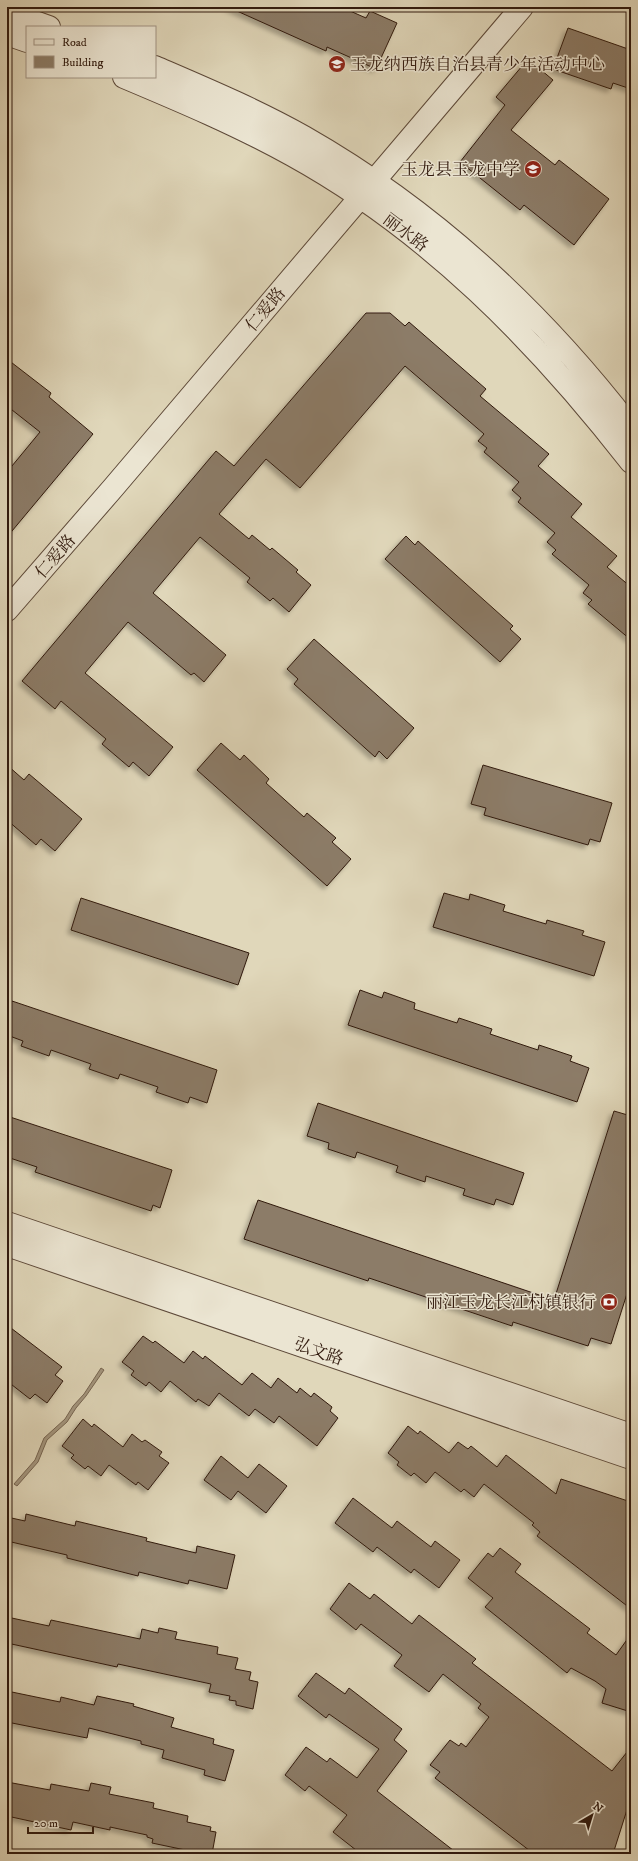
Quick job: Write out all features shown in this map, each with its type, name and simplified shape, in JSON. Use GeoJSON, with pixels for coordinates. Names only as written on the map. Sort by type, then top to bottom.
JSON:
{"type":"FeatureCollection","features":[{"type":"Feature","properties":{"kind":"street","name":"仁爱路"},"geometry":{"type":"LineString","coordinates":[[7,610],[113,488],[522,7]]}},
{"type":"Feature","properties":{"kind":"street"},"geometry":{"type":"LineString","coordinates":[[7,12],[46,26]]}},
{"type":"Feature","properties":{"kind":"street"},"geometry":{"type":"LineString","coordinates":[[7,34],[26,41]]}},
{"type":"Feature","properties":{"kind":"street","name":"丽水路"},"geometry":{"type":"LineString","coordinates":[[156,67],[266,116],[304,137],[367,189],[413,235],[490,302],[560,375],[598,419],[631,462]]}},
{"type":"Feature","properties":{"kind":"street","name":"丽水路"},"geometry":{"type":"LineString","coordinates":[[126,78],[218,117],[426,219],[466,251],[504,286],[576,361],[631,428]]}},
{"type":"Feature","properties":{"kind":"street","name":"弘文路"},"geometry":{"type":"LineString","coordinates":[[7,1223],[631,1435]]}},
{"type":"Feature","properties":{"kind":"street","name":"弘文路"},"geometry":{"type":"LineString","coordinates":[[7,1245],[631,1458]]}},
{"type":"Feature","properties":{"kind":"shaded area"},"geometry":{"type":"Polygon","coordinates":[[[101,1368],[104,1370],[67,1422],[47,1440],[38,1462],[17,1486],[14,1484],[35,1460],[44,1438],[65,1419],[101,1368]]]}},
{"type":"Feature","properties":{"kind":"building"},"geometry":{"type":"Polygon","coordinates":[[[228,7],[341,7],[366,18],[370,11],[397,23],[376,69],[327,47],[326,51],[228,7]]]}},
{"type":"Feature","properties":{"kind":"building"},"geometry":{"type":"Polygon","coordinates":[[[568,28],[631,50],[631,89],[613,83],[611,89],[553,69],[568,28]]]}},
{"type":"Feature","properties":{"kind":"building"},"geometry":{"type":"Polygon","coordinates":[[[528,59],[553,80],[511,130],[555,165],[559,160],[609,199],[574,245],[524,205],[520,210],[460,162],[505,105],[496,97],[528,59]]]}},
{"type":"Feature","properties":{"kind":"building"},"geometry":{"type":"Polygon","coordinates":[[[366,313],[390,313],[405,326],[409,322],[486,389],[480,396],[549,454],[538,466],[582,504],[571,517],[617,556],[607,567],[631,587],[631,640],[588,604],[592,600],[583,593],[589,585],[552,554],[556,550],[547,542],[555,533],[518,502],[521,498],[512,490],[519,482],[484,452],[487,448],[478,441],[484,434],[405,366],[300,488],[266,459],[219,514],[249,539],[252,535],[270,550],[272,548],[298,570],[296,572],[311,585],[289,612],[273,598],[270,601],[247,582],[250,578],[200,537],[153,593],[226,655],[204,682],[194,673],[191,675],[128,622],[85,673],[173,747],[149,776],[133,762],[129,767],[102,744],[106,739],[61,701],[55,709],[22,681],[216,451],[234,466],[366,313]]]}},
{"type":"Feature","properties":{"kind":"building"},"geometry":{"type":"Polygon","coordinates":[[[7,359],[51,393],[49,397],[93,434],[7,537],[7,472],[40,432],[7,406],[7,359]]]}},
{"type":"Feature","properties":{"kind":"building"},"geometry":{"type":"Polygon","coordinates":[[[406,536],[415,545],[418,541],[513,626],[510,629],[521,639],[500,662],[385,559],[406,536]]]}},
{"type":"Feature","properties":{"kind":"building"},"geometry":{"type":"Polygon","coordinates":[[[314,639],[414,728],[387,759],[379,751],[375,757],[294,684],[298,679],[287,669],[314,639]]]}},
{"type":"Feature","properties":{"kind":"building"},"geometry":{"type":"Polygon","coordinates":[[[221,743],[240,760],[244,755],[269,779],[266,783],[304,817],[307,813],[336,838],[332,842],[351,859],[327,886],[197,770],[221,743]]]}},
{"type":"Feature","properties":{"kind":"building"},"geometry":{"type":"Polygon","coordinates":[[[7,765],[24,780],[29,774],[82,819],[55,851],[41,839],[36,845],[7,820],[7,765]]]}},
{"type":"Feature","properties":{"kind":"building"},"geometry":{"type":"Polygon","coordinates":[[[483,765],[612,803],[600,842],[590,839],[588,845],[484,815],[486,808],[471,804],[483,765]]]}},
{"type":"Feature","properties":{"kind":"building"},"geometry":{"type":"Polygon","coordinates":[[[444,893],[469,900],[470,894],[505,905],[503,911],[546,924],[547,920],[584,931],[582,935],[605,942],[594,976],[433,927],[444,893]]]}},
{"type":"Feature","properties":{"kind":"building"},"geometry":{"type":"Polygon","coordinates":[[[81,898],[249,953],[238,985],[71,930],[81,898]]]}},
{"type":"Feature","properties":{"kind":"building"},"geometry":{"type":"Polygon","coordinates":[[[360,990],[382,998],[384,992],[415,1003],[414,1009],[457,1023],[459,1018],[492,1029],[490,1034],[538,1050],[539,1045],[572,1056],[570,1061],[589,1068],[577,1102],[348,1025],[360,990]]]}},
{"type":"Feature","properties":{"kind":"building"},"geometry":{"type":"Polygon","coordinates":[[[12,1001],[217,1070],[207,1103],[190,1097],[188,1103],[156,1092],[158,1087],[120,1074],[118,1079],[89,1069],[91,1064],[51,1050],[49,1056],[21,1046],[23,1041],[7,1035],[7,1015],[12,1001]]]}},
{"type":"Feature","properties":{"kind":"building"},"geometry":{"type":"Polygon","coordinates":[[[318,1103],[524,1173],[513,1205],[496,1199],[494,1205],[463,1195],[465,1189],[426,1176],[425,1182],[396,1172],[398,1166],[357,1152],[355,1158],[328,1149],[329,1143],[307,1136],[318,1103]]]}},
{"type":"Feature","properties":{"kind":"building"},"geometry":{"type":"Polygon","coordinates":[[[614,1111],[631,1116],[631,1281],[611,1344],[591,1338],[588,1346],[513,1322],[512,1326],[369,1278],[368,1281],[244,1239],[258,1200],[554,1300],[614,1111]]]}},
{"type":"Feature","properties":{"kind":"building"},"geometry":{"type":"Polygon","coordinates":[[[7,1116],[172,1170],[160,1208],[153,1205],[151,1211],[35,1172],[37,1167],[7,1157],[7,1116]]]}},
{"type":"Feature","properties":{"kind":"building"},"geometry":{"type":"Polygon","coordinates":[[[7,1325],[62,1367],[55,1375],[63,1381],[47,1403],[35,1394],[30,1399],[7,1381],[7,1325]]]}},
{"type":"Feature","properties":{"kind":"building"},"geometry":{"type":"Polygon","coordinates":[[[143,1336],[153,1343],[155,1341],[184,1363],[193,1351],[203,1359],[205,1356],[242,1385],[252,1373],[271,1388],[278,1378],[297,1393],[300,1388],[311,1397],[314,1393],[332,1407],[330,1411],[338,1418],[317,1446],[279,1416],[274,1423],[255,1409],[249,1416],[219,1393],[209,1406],[198,1399],[196,1402],[170,1381],[161,1392],[149,1382],[146,1386],[131,1375],[134,1371],[122,1362],[143,1336]]]}},
{"type":"Feature","properties":{"kind":"building"},"geometry":{"type":"Polygon","coordinates":[[[83,1419],[92,1427],[94,1424],[123,1447],[132,1434],[142,1442],[145,1440],[162,1452],[159,1456],[169,1463],[148,1490],[138,1482],[136,1485],[109,1465],[101,1476],[88,1466],[85,1469],[71,1458],[74,1455],[62,1446],[83,1419]]]}},
{"type":"Feature","properties":{"kind":"building"},"geometry":{"type":"Polygon","coordinates":[[[408,1426],[418,1434],[420,1431],[449,1453],[458,1442],[468,1449],[471,1446],[497,1467],[506,1455],[556,1494],[561,1479],[631,1502],[631,1609],[537,1536],[540,1532],[532,1525],[534,1523],[484,1484],[474,1497],[464,1489],[461,1492],[435,1472],[426,1483],[414,1473],[411,1476],[397,1465],[399,1462],[388,1453],[408,1426]]]}},
{"type":"Feature","properties":{"kind":"building"},"geometry":{"type":"Polygon","coordinates":[[[221,1456],[248,1478],[259,1464],[287,1486],[266,1513],[238,1491],[231,1500],[204,1480],[221,1456]]]}},
{"type":"Feature","properties":{"kind":"building"},"geometry":{"type":"Polygon","coordinates":[[[353,1498],[392,1528],[397,1521],[431,1547],[435,1541],[460,1560],[439,1588],[414,1569],[411,1573],[377,1547],[373,1552],[335,1523],[353,1498]]]}},
{"type":"Feature","properties":{"kind":"building"},"geometry":{"type":"Polygon","coordinates":[[[26,1514],[75,1526],[76,1521],[147,1538],[146,1541],[196,1553],[197,1546],[235,1555],[227,1589],[189,1580],[188,1584],[139,1572],[138,1576],[67,1558],[67,1555],[7,1541],[7,1517],[25,1521],[26,1514]]]}},
{"type":"Feature","properties":{"kind":"building"},"geometry":{"type":"Polygon","coordinates":[[[500,1548],[521,1564],[515,1572],[590,1629],[587,1633],[616,1655],[631,1634],[631,1712],[602,1703],[606,1689],[595,1681],[571,1668],[567,1673],[485,1607],[493,1598],[468,1578],[488,1553],[493,1557],[500,1548]]]}},
{"type":"Feature","properties":{"kind":"building"},"geometry":{"type":"Polygon","coordinates":[[[349,1583],[370,1599],[374,1594],[412,1624],[419,1615],[476,1659],[472,1663],[612,1771],[631,1747],[631,1797],[613,1854],[534,1854],[435,1778],[440,1772],[430,1765],[450,1740],[459,1746],[461,1743],[466,1747],[489,1717],[478,1708],[481,1704],[443,1674],[429,1692],[394,1666],[402,1655],[361,1624],[356,1630],[330,1609],[349,1583]]]}},
{"type":"Feature","properties":{"kind":"building"},"geometry":{"type":"Polygon","coordinates":[[[7,1617],[49,1626],[51,1620],[140,1639],[142,1629],[158,1633],[159,1628],[177,1632],[175,1639],[218,1647],[217,1654],[238,1658],[235,1669],[251,1672],[249,1680],[258,1682],[253,1709],[236,1705],[236,1701],[229,1700],[230,1696],[209,1692],[211,1684],[118,1664],[117,1667],[7,1643],[7,1617]]]}},
{"type":"Feature","properties":{"kind":"building"},"geometry":{"type":"Polygon","coordinates":[[[316,1673],[345,1694],[349,1688],[402,1729],[394,1740],[407,1751],[377,1791],[458,1854],[361,1854],[333,1832],[347,1815],[309,1786],[305,1791],[285,1775],[306,1747],[327,1762],[330,1758],[357,1778],[379,1749],[329,1714],[326,1718],[298,1696],[316,1673]]]}},
{"type":"Feature","properties":{"kind":"building"},"geometry":{"type":"Polygon","coordinates":[[[7,1691],[60,1702],[61,1697],[94,1705],[97,1696],[134,1704],[133,1706],[174,1718],[171,1727],[214,1739],[213,1744],[234,1750],[225,1781],[204,1775],[205,1770],[162,1758],[164,1750],[141,1744],[141,1741],[89,1728],[87,1738],[7,1722],[7,1691]]]}},
{"type":"Feature","properties":{"kind":"building"},"geometry":{"type":"Polygon","coordinates":[[[7,1782],[50,1790],[51,1784],[89,1791],[91,1783],[111,1787],[109,1794],[154,1803],[153,1808],[188,1816],[187,1822],[211,1827],[210,1831],[216,1832],[212,1854],[189,1854],[190,1851],[152,1843],[153,1839],[147,1837],[147,1835],[110,1827],[110,1830],[73,1822],[71,1830],[7,1816],[7,1782]]]}},
{"type":"Feature","properties":{"kind":"place","name":"玉龙纳西族自治县青少年活动中心"},"geometry":{"type":"Point","coordinates":[337,64]}},
{"type":"Feature","properties":{"kind":"place","name":"玉龙县玉龙中学"},"geometry":{"type":"Point","coordinates":[533,169]}},
{"type":"Feature","properties":{"kind":"place","name":"丽江玉龙长江村镇银行"},"geometry":{"type":"Point","coordinates":[609,1302]}}]}
